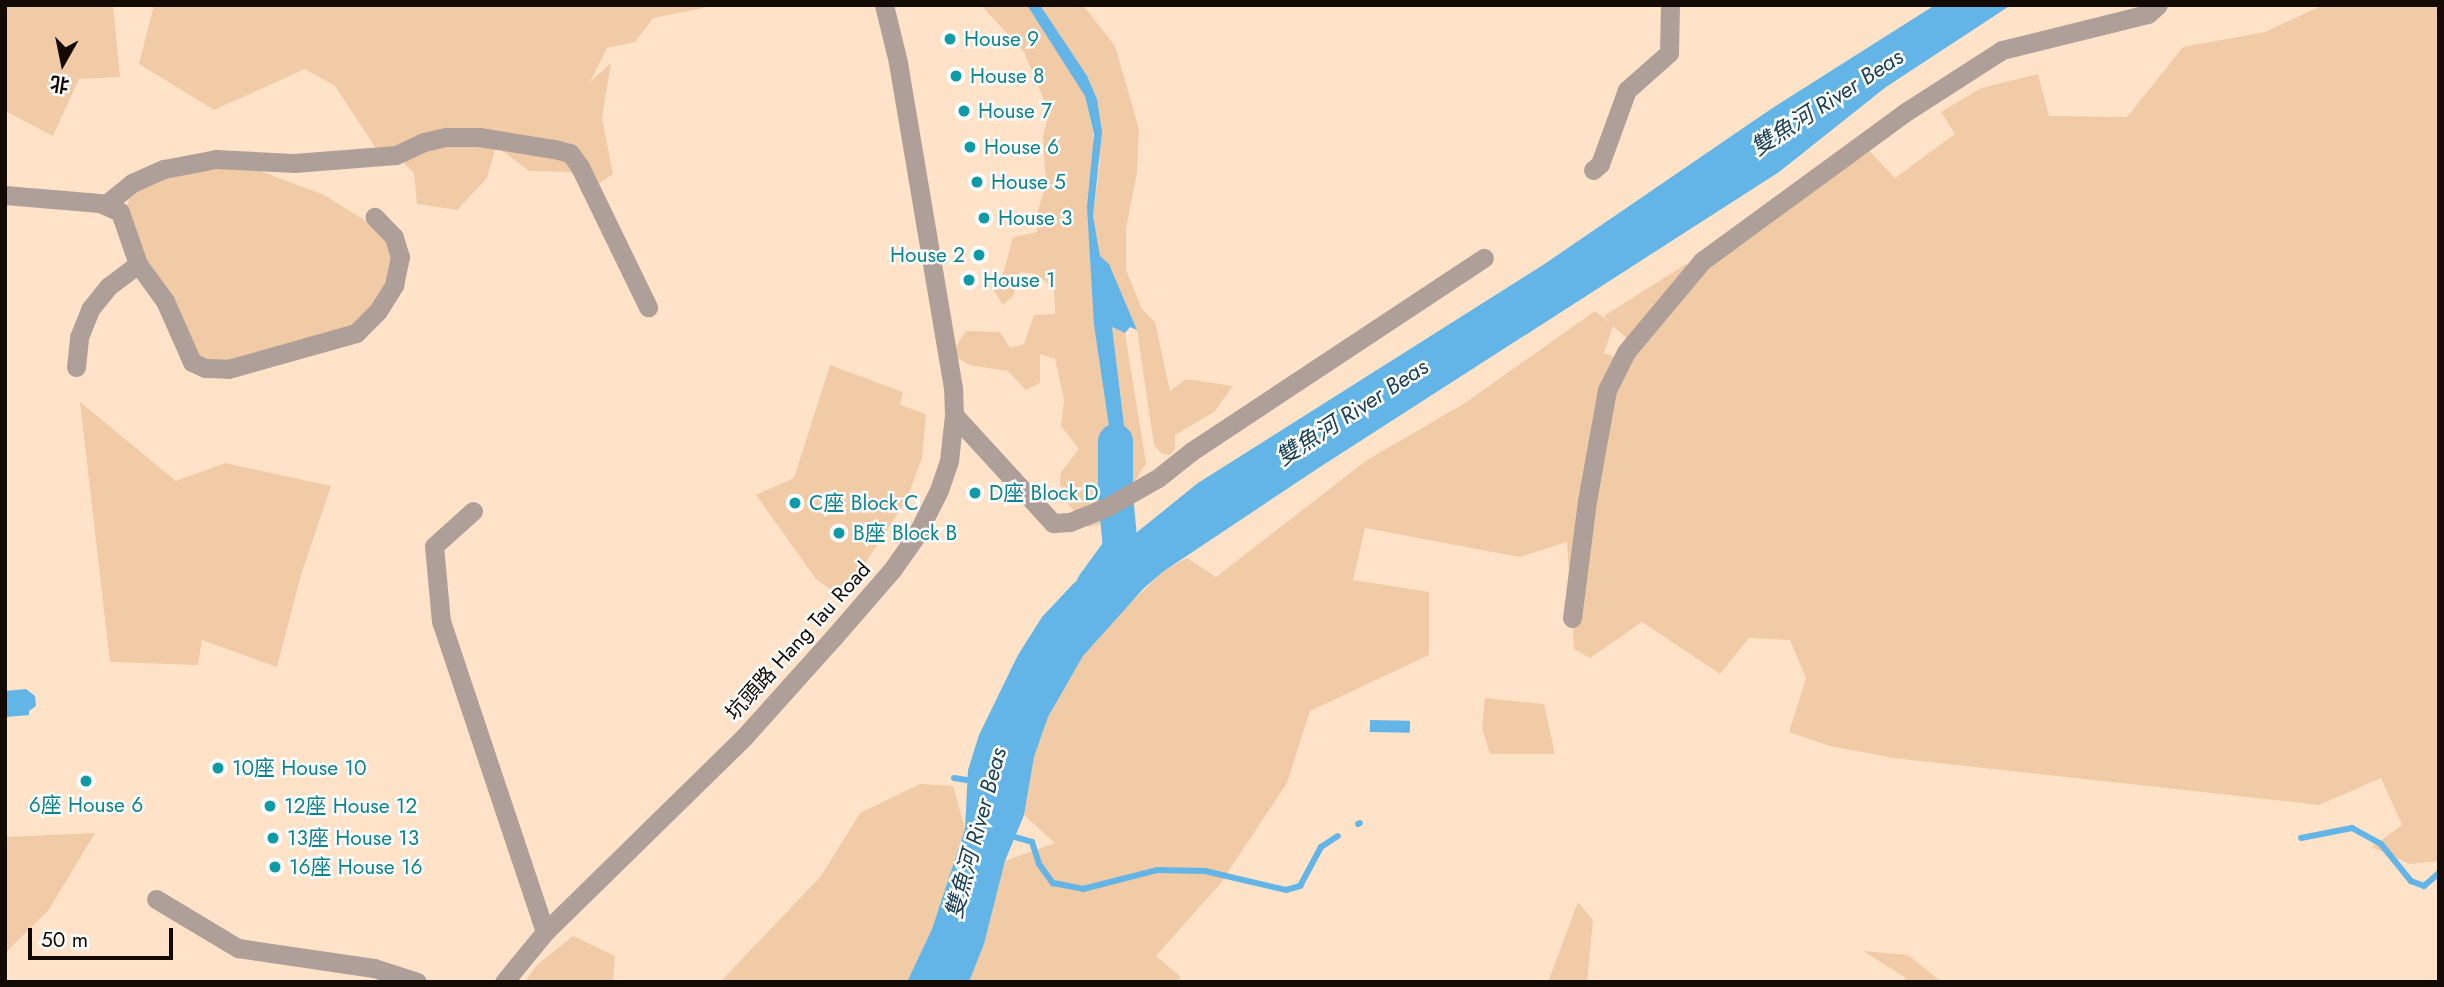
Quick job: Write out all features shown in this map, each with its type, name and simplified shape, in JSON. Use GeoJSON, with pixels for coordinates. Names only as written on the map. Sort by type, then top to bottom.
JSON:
{"type":"FeatureCollection","features":[{"type":"Feature","properties":{"kind":"street","name":"坑頭路 Hang Tau Road"},"geometry":{"type":"LineString","coordinates":[[504,982],[545,932],[745,736],[892,570],[930,511],[939,490],[949,461],[954,415],[950,366],[898,62],[884,5]]}},
{"type":"Feature","properties":{"kind":"street"},"geometry":{"type":"LineString","coordinates":[[1593,170],[1600,164],[1626,90],[1669,53],[1670,5]]}},
{"type":"Feature","properties":{"kind":"street"},"geometry":{"type":"LineString","coordinates":[[1572,618],[1587,501],[1607,390],[1626,352],[1702,261],[1903,113],[2002,50],[2148,14],[2158,5]]}},
{"type":"Feature","properties":{"kind":"street"},"geometry":{"type":"LineString","coordinates":[[105,205],[132,183],[164,169],[216,159],[294,163],[396,155],[424,142],[446,137],[479,137],[554,149],[570,153],[580,167],[648,307]]}},
{"type":"Feature","properties":{"kind":"street"},"geometry":{"type":"LineString","coordinates":[[5,195],[105,205],[120,212],[138,264],[165,300],[192,362],[205,368],[228,369],[356,333],[364,326],[394,285],[400,257],[394,237],[375,218]]}},
{"type":"Feature","properties":{"kind":"street"},"geometry":{"type":"LineString","coordinates":[[954,415],[1054,523],[1070,522],[1107,507],[1157,478],[1192,450],[1485,258]]}},
{"type":"Feature","properties":{"kind":"street"},"geometry":{"type":"LineString","coordinates":[[76,367],[79,337],[91,308],[108,286],[138,264]]}},
{"type":"Feature","properties":{"kind":"street"},"geometry":{"type":"LineString","coordinates":[[473,511],[434,546],[441,621],[545,932]]}},
{"type":"Feature","properties":{"kind":"street"},"geometry":{"type":"LineString","coordinates":[[156,899],[238,948],[374,968],[417,982]]}},
{"type":"Feature","properties":{"kind":"shaded area"},"geometry":{"type":"Polygon","coordinates":[[[5,5],[113,5],[120,77],[79,79],[53,136],[5,111],[5,5]]]}},
{"type":"Feature","properties":{"kind":"shaded area"},"geometry":{"type":"Polygon","coordinates":[[[154,5],[718,5],[653,18],[635,42],[607,48],[590,82],[611,63],[602,118],[613,174],[591,189],[570,172],[529,171],[496,146],[487,178],[457,210],[417,204],[414,173],[396,155],[375,147],[335,86],[305,69],[214,110],[139,64],[154,5]]]}},
{"type":"Feature","properties":{"kind":"shaded area"},"geometry":{"type":"Polygon","coordinates":[[[981,5],[1027,5],[1073,72],[1085,96],[1093,132],[1094,325],[1111,440],[1107,507],[1101,524],[1089,527],[1069,505],[1060,484],[1061,472],[1079,449],[1061,426],[1064,400],[1055,359],[1040,354],[1040,383],[1026,390],[1008,371],[969,365],[951,354],[966,331],[1000,332],[1010,348],[1024,344],[1034,315],[1055,314],[1054,288],[1035,274],[1021,272],[1013,296],[1003,305],[993,289],[1004,271],[1013,237],[1037,232],[1036,217],[1046,184],[1043,137],[1049,112],[1024,52],[981,5]]]}},
{"type":"Feature","properties":{"kind":"shaded area"},"geometry":{"type":"Polygon","coordinates":[[[1040,5],[1083,5],[1115,46],[1139,129],[1137,173],[1126,229],[1126,270],[1142,309],[1155,322],[1170,391],[1186,379],[1233,386],[1214,412],[1175,435],[1175,449],[1170,455],[1162,454],[1154,445],[1137,330],[1109,264],[1100,257],[1093,216],[1100,163],[1097,99],[1040,5]]]}},
{"type":"Feature","properties":{"kind":"shaded area"},"geometry":{"type":"Polygon","coordinates":[[[2323,5],[2439,5],[2439,861],[2410,864],[2372,847],[2402,825],[2381,778],[2319,805],[1893,758],[1830,746],[1789,732],[1806,678],[1790,640],[1749,638],[1720,674],[1642,622],[1590,658],[1574,649],[1567,542],[1519,557],[1365,528],[1353,580],[1429,592],[1429,655],[1310,711],[1287,783],[1220,884],[1156,956],[1181,977],[1178,982],[969,982],[984,944],[1005,861],[1055,843],[1024,815],[1034,757],[1048,717],[1083,656],[1116,617],[1164,571],[1187,558],[1216,577],[1367,460],[1465,403],[1595,311],[1609,322],[1604,316],[1686,264],[1691,269],[1630,341],[1613,326],[1604,353],[1628,362],[1706,263],[1862,143],[1895,178],[1955,134],[1941,112],[1981,88],[2038,74],[2049,116],[2127,117],[2183,47],[2265,32],[2323,5]]]}},
{"type":"Feature","properties":{"kind":"shaded area"},"geometry":{"type":"Polygon","coordinates":[[[249,167],[324,195],[369,223],[386,242],[391,257],[386,282],[372,305],[351,326],[227,360],[207,360],[198,355],[146,261],[127,206],[130,195],[136,190],[167,177],[217,168],[249,167]]]}},
{"type":"Feature","properties":{"kind":"shaded area"},"geometry":{"type":"Polygon","coordinates":[[[1112,327],[1125,333],[1146,463],[1136,480],[1125,485],[1126,441],[1112,327]]]}},
{"type":"Feature","properties":{"kind":"shaded area"},"geometry":{"type":"Polygon","coordinates":[[[830,365],[903,392],[900,405],[926,414],[922,458],[906,501],[864,565],[838,595],[816,579],[756,495],[794,478],[830,365]]]}},
{"type":"Feature","properties":{"kind":"shaded area"},"geometry":{"type":"Polygon","coordinates":[[[80,402],[176,481],[225,463],[331,486],[301,575],[277,667],[202,640],[198,665],[110,662],[80,402]]]}},
{"type":"Feature","properties":{"kind":"shaded area"},"geometry":{"type":"Polygon","coordinates":[[[1485,698],[1544,704],[1555,754],[1490,754],[1482,728],[1485,698]]]}},
{"type":"Feature","properties":{"kind":"shaded area"},"geometry":{"type":"Polygon","coordinates":[[[920,784],[953,786],[965,829],[932,929],[907,982],[720,982],[821,876],[860,813],[920,784]]]}},
{"type":"Feature","properties":{"kind":"shaded area"},"geometry":{"type":"Polygon","coordinates":[[[95,833],[48,911],[5,953],[5,837],[95,833]]]}},
{"type":"Feature","properties":{"kind":"shaded area"},"geometry":{"type":"Polygon","coordinates":[[[1578,902],[1593,920],[1587,982],[1548,982],[1578,902]]]}},
{"type":"Feature","properties":{"kind":"shaded area"},"geometry":{"type":"Polygon","coordinates":[[[573,936],[615,956],[613,982],[525,982],[537,965],[573,936]]]}},
{"type":"Feature","properties":{"kind":"shaded area"},"geometry":{"type":"Polygon","coordinates":[[[1863,951],[1908,955],[1942,982],[1903,982],[1906,978],[1863,951]]]}},
{"type":"Feature","properties":{"kind":"water"},"geometry":{"type":"Polygon","coordinates":[[[1027,5],[1040,5],[1087,76],[1097,99],[1102,132],[1093,216],[1100,256],[1109,264],[1137,330],[1130,327],[1125,333],[1112,327],[1126,441],[1125,485],[1107,490],[1111,469],[1111,440],[1094,325],[1087,207],[1094,134],[1085,96],[1027,5]]]}},
{"type":"Feature","properties":{"kind":"water","name":"雙魚河 River Beas"},"geometry":{"type":"Polygon","coordinates":[[[1935,5],[2011,5],[1886,87],[1779,172],[1320,467],[1164,571],[1144,588],[1083,656],[1048,717],[1034,757],[1024,815],[1005,861],[984,944],[969,982],[907,982],[932,929],[965,829],[968,770],[979,735],[1018,655],[1042,617],[1074,583],[1198,483],[1543,265],[1771,109],[1935,5]]]}},
{"type":"Feature","properties":{"kind":"water"},"geometry":{"type":"Polygon","coordinates":[[[26,689],[35,696],[36,706],[29,711],[29,715],[5,717],[5,691],[26,689]]]}},
{"type":"Feature","properties":{"kind":"water"},"geometry":{"type":"Polygon","coordinates":[[[1370,720],[1410,721],[1410,733],[1370,732],[1370,720]]]}},
{"type":"Feature","properties":{"kind":"waterway"},"geometry":{"type":"LineString","coordinates":[[1093,585],[1120,548],[1115,495],[1115,441]]}},
{"type":"Feature","properties":{"kind":"waterway","name":"雙魚河 River Beas"},"geometry":{"type":"LineString","coordinates":[[954,778],[972,781]]}},
{"type":"Feature","properties":{"kind":"waterway"},"geometry":{"type":"LineString","coordinates":[[2301,838],[2352,828],[2381,844],[2411,881],[2424,886],[2439,873]]}},
{"type":"Feature","properties":{"kind":"waterway"},"geometry":{"type":"LineString","coordinates":[[1008,835],[1032,842],[1039,864],[1053,883],[1083,889],[1157,870],[1205,871],[1286,890],[1300,886],[1321,847],[1338,836]]}},
{"type":"Feature","properties":{"kind":"place","name":"House 9"},"geometry":{"type":"Point","coordinates":[950,39]}},
{"type":"Feature","properties":{"kind":"place","name":"House 8"},"geometry":{"type":"Point","coordinates":[956,76]}},
{"type":"Feature","properties":{"kind":"place","name":"House 7"},"geometry":{"type":"Point","coordinates":[964,111]}},
{"type":"Feature","properties":{"kind":"place","name":"House 6"},"geometry":{"type":"Point","coordinates":[970,147]}},
{"type":"Feature","properties":{"kind":"place","name":"House 5"},"geometry":{"type":"Point","coordinates":[977,182]}},
{"type":"Feature","properties":{"kind":"place","name":"House 3"},"geometry":{"type":"Point","coordinates":[984,218]}},
{"type":"Feature","properties":{"kind":"place","name":"House 2"},"geometry":{"type":"Point","coordinates":[979,255]}},
{"type":"Feature","properties":{"kind":"place","name":"House 1"},"geometry":{"type":"Point","coordinates":[969,280]}},
{"type":"Feature","properties":{"kind":"place","name":"D座 Block D"},"geometry":{"type":"Point","coordinates":[975,493]}},
{"type":"Feature","properties":{"kind":"place","name":"C座 Block C"},"geometry":{"type":"Point","coordinates":[795,503]}},
{"type":"Feature","properties":{"kind":"place","name":"B座 Block B"},"geometry":{"type":"Point","coordinates":[839,533]}},
{"type":"Feature","properties":{"kind":"place","name":"10座 House 10"},"geometry":{"type":"Point","coordinates":[218,768]}},
{"type":"Feature","properties":{"kind":"place","name":"6座 House 6"},"geometry":{"type":"Point","coordinates":[86,781]}},
{"type":"Feature","properties":{"kind":"place","name":"12座 House 12"},"geometry":{"type":"Point","coordinates":[270,806]}},
{"type":"Feature","properties":{"kind":"place","name":"13座 House 13"},"geometry":{"type":"Point","coordinates":[273,838]}},
{"type":"Feature","properties":{"kind":"place","name":"16座 House 16"},"geometry":{"type":"Point","coordinates":[275,867]}}]}
